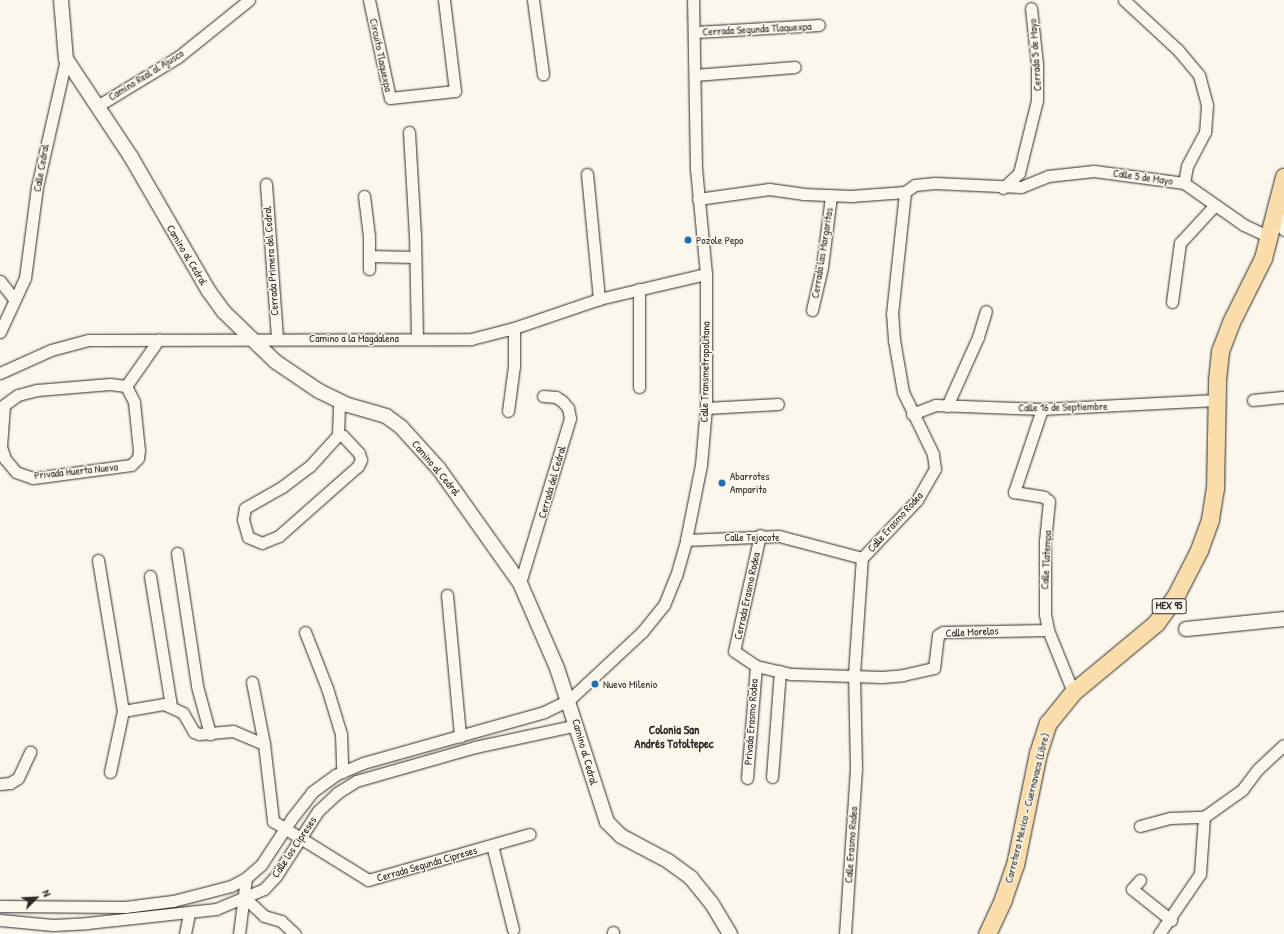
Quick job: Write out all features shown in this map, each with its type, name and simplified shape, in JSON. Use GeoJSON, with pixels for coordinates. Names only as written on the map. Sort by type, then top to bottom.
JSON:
{"type":"FeatureCollection","features":[{"type":"Feature","properties":{"kind":"main road","name":"Carretera México - Cuernavaca (Libre)"},"geometry":{"type":"LineString","coordinates":[[987,934],[1004,899],[1015,865],[1042,737],[1055,712],[1073,692],[1156,623],[1176,596],[1192,567],[1210,519],[1213,504],[1218,365],[1224,336],[1263,258],[1277,234],[1277,210],[1284,177]]}},
{"type":"Feature","properties":{"kind":"street","name":"Calle Cedral"},"geometry":{"type":"LineString","coordinates":[[0,332],[25,278],[37,187],[66,58],[61,0]]}},
{"type":"Feature","properties":{"kind":"street","name":"Camino Real al Ajusco"},"geometry":{"type":"LineString","coordinates":[[99,104],[178,57],[249,0]]}},
{"type":"Feature","properties":{"kind":"street","name":"Circuito Tlaquexpa"},"geometry":{"type":"LineString","coordinates":[[369,0],[390,98],[455,91],[444,0]]}},
{"type":"Feature","properties":{"kind":"street"},"geometry":{"type":"LineString","coordinates":[[533,0],[543,74]]}},
{"type":"Feature","properties":{"kind":"street","name":"Calle Transmetropolitana"},"geometry":{"type":"LineString","coordinates":[[569,700],[642,632],[664,605],[676,576],[686,540],[701,465],[706,408],[706,274],[698,199],[695,75],[696,32],[693,0]]}},
{"type":"Feature","properties":{"kind":"street"},"geometry":{"type":"LineString","coordinates":[[1124,0],[1178,50],[1200,75],[1207,105],[1205,132],[1186,166],[1184,183]]}},
{"type":"Feature","properties":{"kind":"street","name":"Cerrada 5 de Mayo"},"geometry":{"type":"LineString","coordinates":[[1003,188],[1019,173],[1037,100],[1037,64],[1031,8]]}},
{"type":"Feature","properties":{"kind":"street","name":"Cerrada Segunda Tlaquexpa"},"geometry":{"type":"LineString","coordinates":[[696,32],[818,25]]}},
{"type":"Feature","properties":{"kind":"street","name":"Camino al Cedral"},"geometry":{"type":"LineString","coordinates":[[66,58],[99,104],[208,290],[224,312],[249,338],[276,362],[319,391],[339,400],[386,416],[401,427],[439,469],[520,583],[569,700],[600,805],[607,822],[621,836],[668,861],[691,878],[712,904],[730,934]]}},
{"type":"Feature","properties":{"kind":"street"},"geometry":{"type":"LineString","coordinates":[[695,75],[796,67]]}},
{"type":"Feature","properties":{"kind":"street"},"geometry":{"type":"LineString","coordinates":[[409,132],[415,256],[417,339]]}},
{"type":"Feature","properties":{"kind":"street","name":"Calle 5 de Mayo"},"geometry":{"type":"LineString","coordinates":[[905,192],[915,185],[935,183],[1003,188],[1021,186],[1048,176],[1068,172],[1094,170],[1184,183],[1214,206],[1244,225],[1277,234]]}},
{"type":"Feature","properties":{"kind":"street"},"geometry":{"type":"LineString","coordinates":[[587,174],[599,299]]}},
{"type":"Feature","properties":{"kind":"street","name":"Cerrada Primera del Cedral"},"geometry":{"type":"LineString","coordinates":[[266,184],[277,337]]}},
{"type":"Feature","properties":{"kind":"street"},"geometry":{"type":"LineString","coordinates":[[698,199],[769,190],[832,196],[905,192]]}},
{"type":"Feature","properties":{"kind":"street","name":"Calle Erasmo Rodea"},"geometry":{"type":"LineString","coordinates":[[845,934],[856,769],[854,674],[862,558],[917,500],[935,469],[933,454],[912,414],[898,367],[892,314],[905,192]]}},
{"type":"Feature","properties":{"kind":"street"},"geometry":{"type":"LineString","coordinates":[[364,196],[370,256],[369,269]]}},
{"type":"Feature","properties":{"kind":"street","name":"Cerrada las Margaritas"},"geometry":{"type":"LineString","coordinates":[[812,310],[822,267],[832,196]]}},
{"type":"Feature","properties":{"kind":"street"},"geometry":{"type":"LineString","coordinates":[[1172,302],[1180,243],[1183,237],[1202,222],[1214,206]]}},
{"type":"Feature","properties":{"kind":"street"},"geometry":{"type":"LineString","coordinates":[[370,256],[415,256]]}},
{"type":"Feature","properties":{"kind":"street","name":"Camino a la Magdalena"},"geometry":{"type":"LineString","coordinates":[[0,373],[51,350],[89,340],[277,337],[471,339],[514,328],[599,299],[706,274]]}},
{"type":"Feature","properties":{"kind":"street"},"geometry":{"type":"LineString","coordinates":[[0,282],[15,300]]}},
{"type":"Feature","properties":{"kind":"street"},"geometry":{"type":"LineString","coordinates":[[639,289],[639,387]]}},
{"type":"Feature","properties":{"kind":"street"},"geometry":{"type":"LineString","coordinates":[[947,406],[978,337],[986,311]]}},
{"type":"Feature","properties":{"kind":"street"},"geometry":{"type":"LineString","coordinates":[[508,411],[514,366],[514,328]]}},
{"type":"Feature","properties":{"kind":"street"},"geometry":{"type":"LineString","coordinates":[[126,386],[159,339]]}},
{"type":"Feature","properties":{"kind":"street","name":"Privada Huerta Nueva"},"geometry":{"type":"LineString","coordinates":[[110,384],[126,386],[134,402],[139,450],[138,458],[131,465],[33,478],[16,472],[4,459],[1,447],[2,415],[4,405],[18,395],[71,386],[110,384]]}},
{"type":"Feature","properties":{"kind":"street","name":"Cerrada del Cedral"},"geometry":{"type":"LineString","coordinates":[[520,583],[547,500],[570,418],[568,408],[562,401],[556,397],[543,396]]}},
{"type":"Feature","properties":{"kind":"street"},"geometry":{"type":"LineString","coordinates":[[1253,400],[1284,397]]}},
{"type":"Feature","properties":{"kind":"street"},"geometry":{"type":"LineString","coordinates":[[338,435],[343,436],[359,453],[361,460],[358,466],[284,533],[262,543],[248,537],[243,520],[245,508],[282,487],[310,466],[338,435],[339,400]]}},
{"type":"Feature","properties":{"kind":"street","name":"Calle 16 de Septiembre"},"geometry":{"type":"LineString","coordinates":[[912,414],[935,405],[1042,409],[1216,400]]}},
{"type":"Feature","properties":{"kind":"street"},"geometry":{"type":"LineString","coordinates":[[706,408],[778,404]]}},
{"type":"Feature","properties":{"kind":"street","name":"Calle Tlatempa"},"geometry":{"type":"LineString","coordinates":[[1042,409],[1014,492],[1044,497],[1050,501],[1044,541],[1044,601],[1048,630],[1073,692]]}},
{"type":"Feature","properties":{"kind":"street","name":"Calle Tejocote"},"geometry":{"type":"LineString","coordinates":[[686,540],[760,535],[779,536],[862,558]]}},
{"type":"Feature","properties":{"kind":"street","name":"Cerrada Erasmo Rodea"},"geometry":{"type":"LineString","coordinates":[[760,535],[734,651],[756,666],[780,671],[854,674]]}},
{"type":"Feature","properties":{"kind":"street"},"geometry":{"type":"LineString","coordinates":[[177,553],[198,686],[210,734]]}},
{"type":"Feature","properties":{"kind":"street"},"geometry":{"type":"LineString","coordinates":[[98,560],[123,711],[110,772]]}},
{"type":"Feature","properties":{"kind":"street"},"geometry":{"type":"LineString","coordinates":[[150,576],[171,706]]}},
{"type":"Feature","properties":{"kind":"street"},"geometry":{"type":"LineString","coordinates":[[448,595],[460,736]]}},
{"type":"Feature","properties":{"kind":"street"},"geometry":{"type":"LineString","coordinates":[[1186,628],[1284,620]]}},
{"type":"Feature","properties":{"kind":"street","name":"Calle Morelos"},"geometry":{"type":"LineString","coordinates":[[854,674],[882,677],[931,669],[935,666],[938,635],[943,632],[1048,630]]}},
{"type":"Feature","properties":{"kind":"street"},"geometry":{"type":"LineString","coordinates":[[305,632],[327,688],[341,734],[342,772]]}},
{"type":"Feature","properties":{"kind":"street","name":"Privada Erasmo Rodea"},"geometry":{"type":"LineString","coordinates":[[747,778],[756,666]]}},
{"type":"Feature","properties":{"kind":"street"},"geometry":{"type":"LineString","coordinates":[[772,777],[780,671]]}},
{"type":"Feature","properties":{"kind":"street"},"geometry":{"type":"LineString","coordinates":[[252,682],[264,744]]}},
{"type":"Feature","properties":{"kind":"street","name":"Calle los Cipreses"},"geometry":{"type":"LineString","coordinates":[[0,906],[125,908],[173,901],[211,893],[246,878],[261,865],[312,792],[342,772],[362,763],[544,712],[569,700]]}},
{"type":"Feature","properties":{"kind":"street"},"geometry":{"type":"LineString","coordinates":[[123,711],[157,704],[171,706],[183,713],[194,732],[198,734],[210,734],[233,730],[264,744]]}},
{"type":"Feature","properties":{"kind":"street","name":"Calle los Cipreses"},"geometry":{"type":"LineString","coordinates":[[0,920],[52,929],[216,910],[264,889],[276,876],[318,811],[337,793],[356,781],[475,747],[577,725]]}},
{"type":"Feature","properties":{"kind":"street","name":"Cerrada Segunda Cipreses"},"geometry":{"type":"LineString","coordinates":[[264,744],[273,821],[302,837],[368,880],[530,834]]}},
{"type":"Feature","properties":{"kind":"street"},"geometry":{"type":"LineString","coordinates":[[1140,826],[1170,818],[1204,817],[1242,790],[1258,769],[1284,745]]}},
{"type":"Feature","properties":{"kind":"street"},"geometry":{"type":"LineString","coordinates":[[0,784],[10,783],[18,778],[30,752]]}},
{"type":"Feature","properties":{"kind":"street"},"geometry":{"type":"LineString","coordinates":[[1159,934],[1171,920],[1200,874],[1204,817]]}},
{"type":"Feature","properties":{"kind":"street","name":"Cerrada Segunda Cipreses"},"geometry":{"type":"LineString","coordinates":[[492,845],[513,929]]}},
{"type":"Feature","properties":{"kind":"street"},"geometry":{"type":"LineString","coordinates":[[239,934],[246,898],[246,878]]}},
{"type":"Feature","properties":{"kind":"street"},"geometry":{"type":"LineString","coordinates":[[1140,880],[1132,889],[1171,920]]}},
{"type":"Feature","properties":{"kind":"street"},"geometry":{"type":"LineString","coordinates":[[246,898],[264,916],[281,921],[295,934]]}},
{"type":"Feature","properties":{"kind":"street"},"geometry":{"type":"LineString","coordinates":[[52,929],[54,907]]}},
{"type":"Feature","properties":{"kind":"street"},"geometry":{"type":"LineString","coordinates":[[184,934],[188,914]]}},
{"type":"Feature","properties":{"kind":"place","name":"Pozole Pepo"},"geometry":{"type":"Point","coordinates":[688,240]}},
{"type":"Feature","properties":{"kind":"place","name":"Abarrotes Amparito"},"geometry":{"type":"Point","coordinates":[722,483]}},
{"type":"Feature","properties":{"kind":"place","name":"Nuevo Milenio"},"geometry":{"type":"Point","coordinates":[595,684]}},
{"type":"Feature","properties":{"kind":"district","name":"Colonia San Andrés Totoltepec"},"geometry":{"type":"Point","coordinates":[674,737]}}]}
